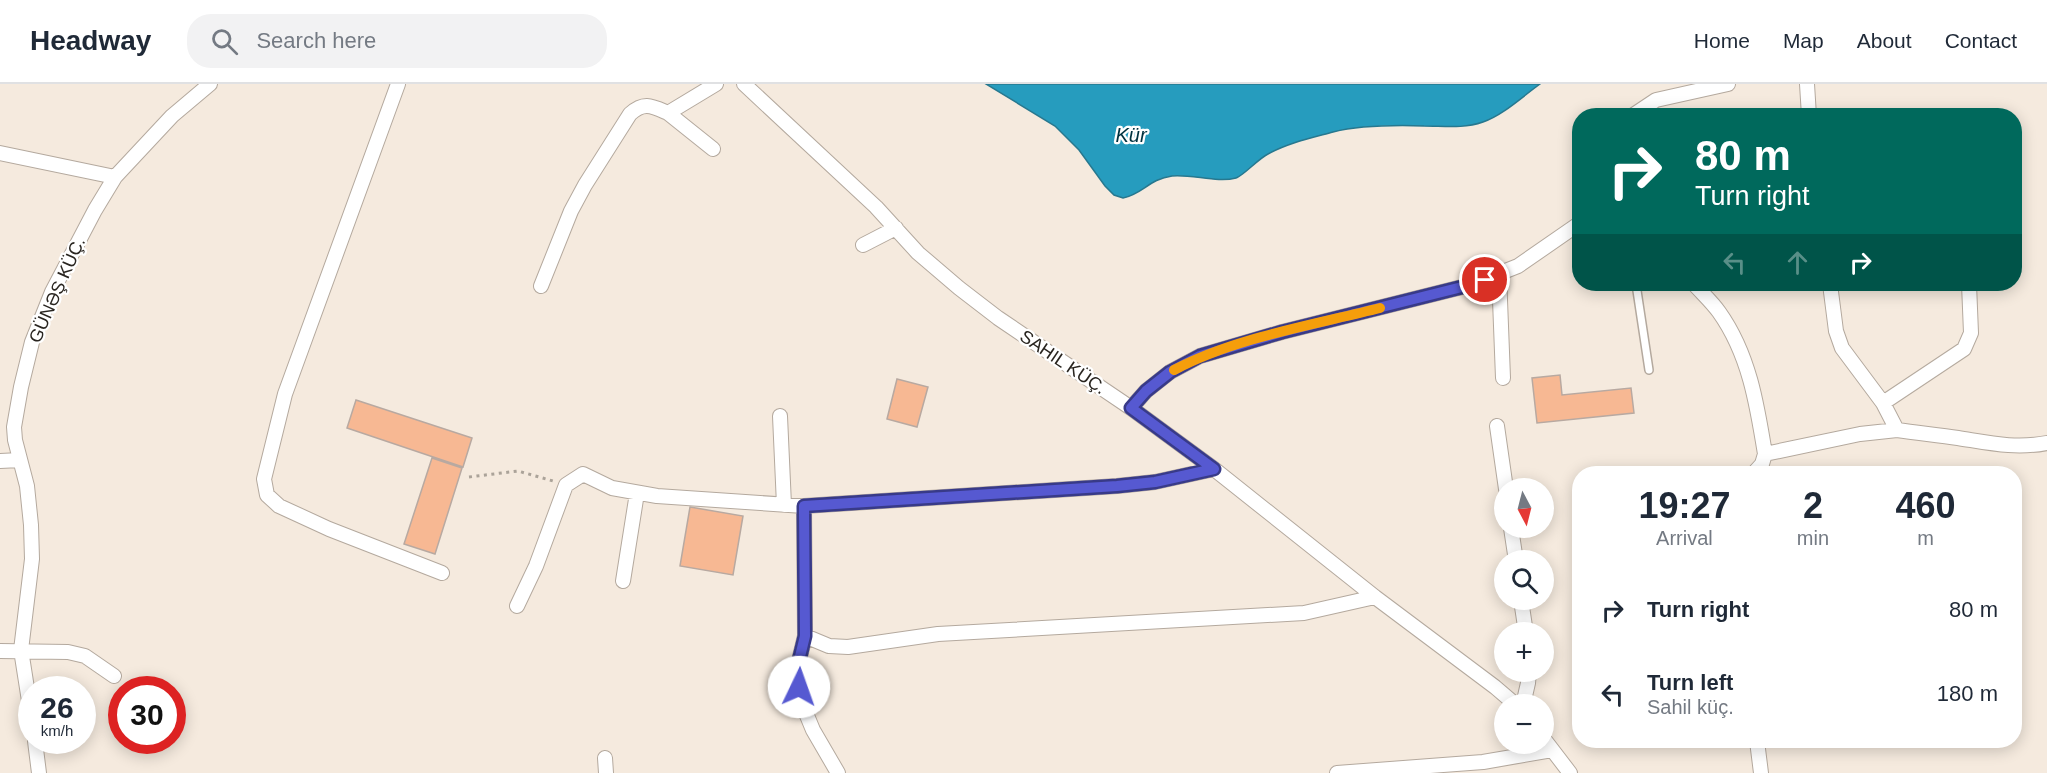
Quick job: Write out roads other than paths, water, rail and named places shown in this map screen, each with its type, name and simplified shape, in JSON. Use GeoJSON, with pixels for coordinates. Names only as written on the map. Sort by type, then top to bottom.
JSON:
{"type":"FeatureCollection","features":[{"type":"Feature","properties":{"kind":"street","name":"GÜNƏŞ KÜÇ."},"geometry":{"type":"LineString","coordinates":[[25,676],[21,650],[32,559],[31,525],[27,486],[14,427],[32,342],[52,292],[95,210],[116,177],[172,116],[210,84]]}},
{"type":"Feature","properties":{"kind":"street"},"geometry":{"type":"LineString","coordinates":[[399,84],[285,394],[264,479],[267,495],[279,506],[329,529],[442,573]]}},
{"type":"Feature","properties":{"kind":"street"},"geometry":{"type":"LineString","coordinates":[[668,113],[716,84]]}},
{"type":"Feature","properties":{"kind":"street","name":"SAHIL KÜÇ."},"geometry":{"type":"LineString","coordinates":[[744,84],[876,207],[918,253],[959,288],[998,318],[1131,408],[1214,469],[1375,597],[1504,694]]}},
{"type":"Feature","properties":{"kind":"street"},"geometry":{"type":"LineString","coordinates":[[1644,108],[1656,100],[1728,84]]}},
{"type":"Feature","properties":{"kind":"street"},"geometry":{"type":"LineString","coordinates":[[1807,84],[1808,108]]}},
{"type":"Feature","properties":{"kind":"street"},"geometry":{"type":"LineString","coordinates":[[541,286],[571,211],[585,185],[630,114],[638,107],[650,105],[668,113],[713,149]]}},
{"type":"Feature","properties":{"kind":"street"},"geometry":{"type":"LineString","coordinates":[[0,153],[116,177]]}},
{"type":"Feature","properties":{"kind":"street"},"geometry":{"type":"LineString","coordinates":[[863,245],[896,228]]}},
{"type":"Feature","properties":{"kind":"street"},"geometry":{"type":"LineString","coordinates":[[1131,408],[1146,391],[1170,372],[1200,356],[1282,332],[1470,285],[1518,266],[1572,229]]}},
{"type":"Feature","properties":{"kind":"street"},"geometry":{"type":"LineString","coordinates":[[1499,274],[1503,378]]}},
{"type":"Feature","properties":{"kind":"street"},"geometry":{"type":"LineString","coordinates":[[1700,291],[1719,312],[1742,353],[1754,390],[1765,453],[1760,466]]}},
{"type":"Feature","properties":{"kind":"street"},"geometry":{"type":"LineString","coordinates":[[1831,291],[1836,331],[1842,348],[1883,403],[1897,430]]}},
{"type":"Feature","properties":{"kind":"street"},"geometry":{"type":"LineString","coordinates":[[1883,403],[1964,349],[1971,333],[1969,291]]}},
{"type":"Feature","properties":{"kind":"street"},"geometry":{"type":"LineString","coordinates":[[780,416],[784,505]]}},
{"type":"Feature","properties":{"kind":"street"},"geometry":{"type":"LineString","coordinates":[[1497,426],[1504,478]]}},
{"type":"Feature","properties":{"kind":"street"},"geometry":{"type":"LineString","coordinates":[[1765,453],[1897,430],[1959,438],[1991,445],[2028,446],[2047,443]]}},
{"type":"Feature","properties":{"kind":"street"},"geometry":{"type":"LineString","coordinates":[[0,461],[20,459]]}},
{"type":"Feature","properties":{"kind":"street"},"geometry":{"type":"LineString","coordinates":[[517,606],[536,566],[566,485],[575,477],[583,474],[612,488],[657,496],[804,506],[1117,486],[1155,482],[1214,469]]}},
{"type":"Feature","properties":{"kind":"street"},"geometry":{"type":"LineString","coordinates":[[623,581],[637,493]]}},
{"type":"Feature","properties":{"kind":"street"},"geometry":{"type":"LineString","coordinates":[[804,506],[805,636],[796,673],[801,700],[813,730],[838,773]]}},
{"type":"Feature","properties":{"kind":"street"},"geometry":{"type":"LineString","coordinates":[[805,636],[829,646],[848,647],[939,634],[1304,613],[1375,597]]}},
{"type":"Feature","properties":{"kind":"street"},"geometry":{"type":"LineString","coordinates":[[0,651],[68,652],[85,656],[114,676]]}},
{"type":"Feature","properties":{"kind":"street"},"geometry":{"type":"LineString","coordinates":[[1758,748],[1761,773]]}},
{"type":"Feature","properties":{"kind":"street"},"geometry":{"type":"LineString","coordinates":[[1554,752],[1570,773]]}},
{"type":"Feature","properties":{"kind":"street"},"geometry":{"type":"LineString","coordinates":[[36,754],[39,773]]}},
{"type":"Feature","properties":{"kind":"street"},"geometry":{"type":"LineString","coordinates":[[1337,773],[1483,762],[1512,754]]}},
{"type":"Feature","properties":{"kind":"street"},"geometry":{"type":"LineString","coordinates":[[605,758],[606,773]]}},
{"type":"Feature","properties":{"kind":"lane"},"geometry":{"type":"LineString","coordinates":[[1637,291],[1649,370]]}},
{"type":"Feature","properties":{"kind":"water","name":"Kür"},"geometry":{"type":"Polygon","coordinates":[[[986,84],[1540,84],[1498,115],[1476,124],[1453,127],[1378,126],[1333,132],[1276,150],[1264,156],[1236,178],[1221,180],[1172,176],[1157,180],[1123,198],[1114,195],[1105,186],[1079,150],[1055,126],[986,84]]]}}]}
